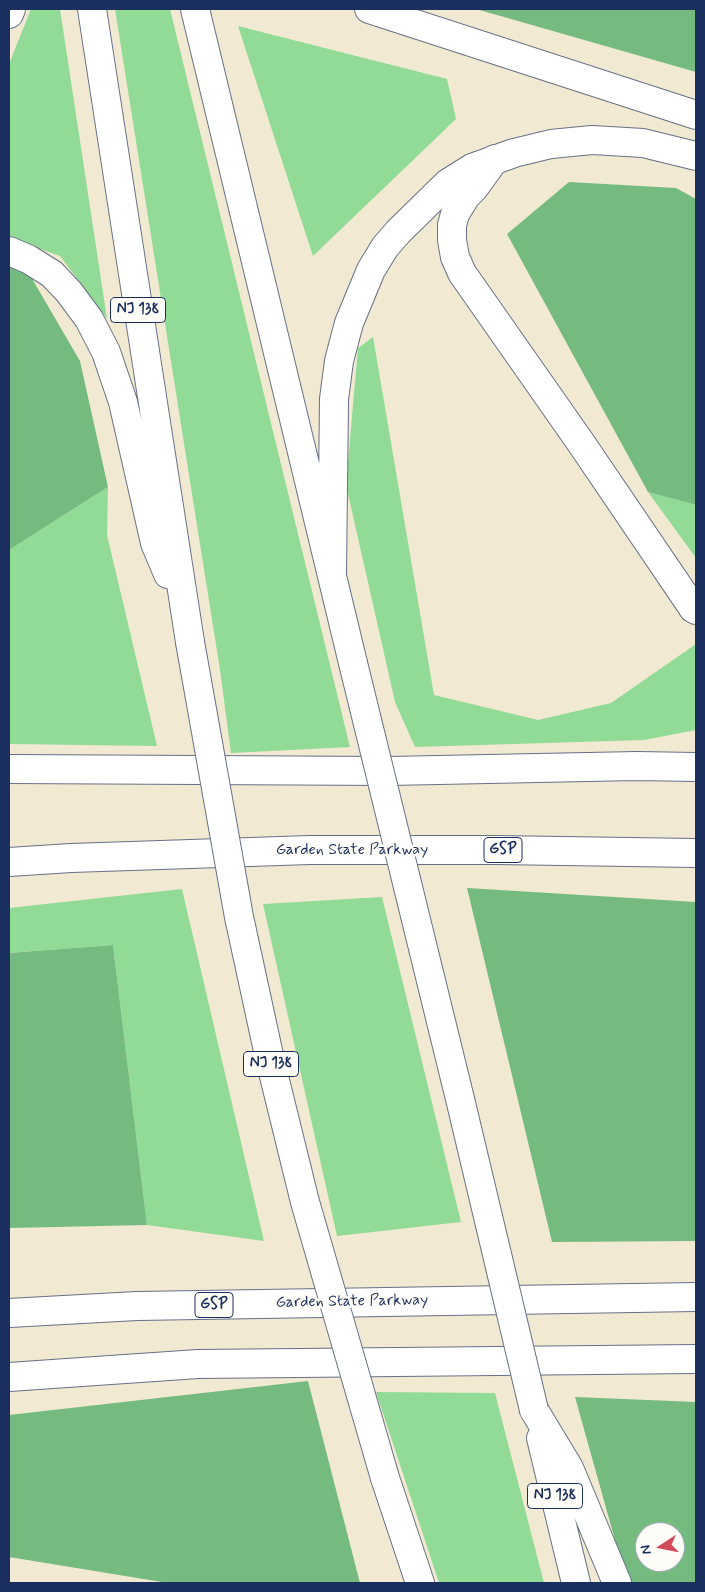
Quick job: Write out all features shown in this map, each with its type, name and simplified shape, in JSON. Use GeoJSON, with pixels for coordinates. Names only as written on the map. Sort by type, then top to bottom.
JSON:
{"type":"FeatureCollection","features":[{"type":"Feature","properties":{"kind":"main road"},"geometry":{"type":"LineString","coordinates":[[9,14],[11,9]]}},
{"type":"Feature","properties":{"kind":"main road","name":"NJ 138"},"geometry":{"type":"LineString","coordinates":[[92,9],[190,642],[239,917],[270,1060],[305,1202],[385,1478],[420,1583]]}},
{"type":"Feature","properties":{"kind":"main road","name":"NJ 138"},"geometry":{"type":"LineString","coordinates":[[195,9],[457,1084],[576,1583]]}},
{"type":"Feature","properties":{"kind":"main road"},"geometry":{"type":"LineString","coordinates":[[369,9],[696,115]]}},
{"type":"Feature","properties":{"kind":"main road"},"geometry":{"type":"LineString","coordinates":[[332,575],[334,399],[339,361],[348,323],[371,270],[385,247],[398,232],[448,183],[472,168],[495,159],[551,144],[592,140],[643,143],[696,156]]}},
{"type":"Feature","properties":{"kind":"main road"},"geometry":{"type":"LineString","coordinates":[[495,159],[466,196],[455,214],[452,240],[455,257],[462,273],[694,609]]}},
{"type":"Feature","properties":{"kind":"main road"},"geometry":{"type":"LineString","coordinates":[[9,251],[28,259],[52,274],[69,292],[89,319],[106,352],[124,402],[155,543],[185,611]]}},
{"type":"Feature","properties":{"kind":"main road"},"geometry":{"type":"LineString","coordinates":[[638,766],[696,751]]}},
{"type":"Feature","properties":{"kind":"main road"},"geometry":{"type":"LineString","coordinates":[[9,769],[389,771],[638,766],[696,768]]}},
{"type":"Feature","properties":{"kind":"main road","name":"Garden State Parkway"},"geometry":{"type":"LineString","coordinates":[[9,862],[71,858],[310,850],[496,850],[696,854]]}},
{"type":"Feature","properties":{"kind":"main road","name":"Garden State Parkway"},"geometry":{"type":"LineString","coordinates":[[9,1313],[137,1306],[696,1297]]}},
{"type":"Feature","properties":{"kind":"main road"},"geometry":{"type":"LineString","coordinates":[[9,1377],[198,1364],[696,1359]]}},
{"type":"Feature","properties":{"kind":"main road"},"geometry":{"type":"LineString","coordinates":[[534,1410],[569,1468],[617,1583]]}},
{"type":"Feature","properties":{"kind":"green space"},"geometry":{"type":"Polygon","coordinates":[[[31,9],[60,9],[107,319],[60,256],[9,238],[9,64],[31,9]]]}},
{"type":"Feature","properties":{"kind":"green space"},"geometry":{"type":"Polygon","coordinates":[[[115,9],[170,9],[350,747],[231,753],[220,670],[115,9]]]}},
{"type":"Feature","properties":{"kind":"green space"},"geometry":{"type":"Polygon","coordinates":[[[476,9],[696,9],[696,72],[476,9]]]}},
{"type":"Feature","properties":{"kind":"green space"},"geometry":{"type":"Polygon","coordinates":[[[238,26],[447,79],[456,119],[313,256],[238,26]]]}},
{"type":"Feature","properties":{"kind":"green space"},"geometry":{"type":"Polygon","coordinates":[[[569,182],[676,188],[696,199],[696,505],[648,492],[507,234],[569,182]]]}},
{"type":"Feature","properties":{"kind":"green space"},"geometry":{"type":"Polygon","coordinates":[[[9,266],[27,270],[80,361],[108,487],[9,550],[9,266]]]}},
{"type":"Feature","properties":{"kind":"green space"},"geometry":{"type":"Polygon","coordinates":[[[373,337],[434,695],[538,720],[611,703],[696,644],[696,730],[644,740],[415,747],[395,702],[346,485],[358,348],[373,337]]]}},
{"type":"Feature","properties":{"kind":"green space"},"geometry":{"type":"Polygon","coordinates":[[[108,487],[107,535],[157,746],[9,744],[9,550],[108,487]]]}},
{"type":"Feature","properties":{"kind":"green space"},"geometry":{"type":"Polygon","coordinates":[[[648,492],[696,505],[696,558],[648,492]]]}},
{"type":"Feature","properties":{"kind":"green space"},"geometry":{"type":"Polygon","coordinates":[[[467,888],[696,902],[696,1241],[552,1242],[467,888]]]}},
{"type":"Feature","properties":{"kind":"green space"},"geometry":{"type":"Polygon","coordinates":[[[182,889],[264,1241],[147,1225],[113,945],[9,953],[9,908],[182,889]]]}},
{"type":"Feature","properties":{"kind":"green space"},"geometry":{"type":"Polygon","coordinates":[[[382,897],[461,1222],[337,1236],[263,904],[382,897]]]}},
{"type":"Feature","properties":{"kind":"green space"},"geometry":{"type":"Polygon","coordinates":[[[113,945],[147,1225],[9,1228],[9,953],[113,945]]]}},
{"type":"Feature","properties":{"kind":"green space"},"geometry":{"type":"Polygon","coordinates":[[[308,1381],[360,1583],[168,1583],[9,1557],[9,1415],[308,1381]]]}},
{"type":"Feature","properties":{"kind":"green space"},"geometry":{"type":"Polygon","coordinates":[[[376,1392],[495,1393],[544,1583],[439,1583],[376,1392]]]}},
{"type":"Feature","properties":{"kind":"green space"},"geometry":{"type":"Polygon","coordinates":[[[575,1397],[696,1402],[696,1583],[627,1583],[575,1397]]]}}]}
